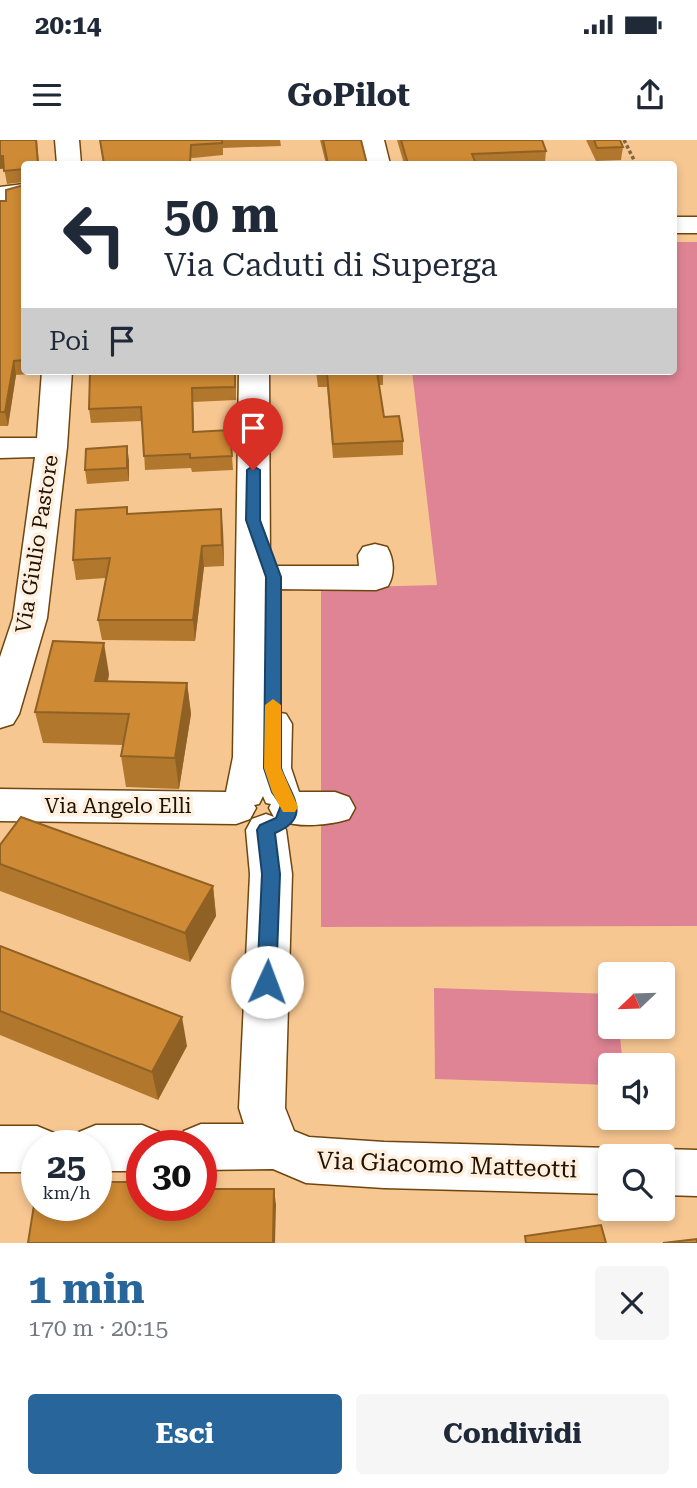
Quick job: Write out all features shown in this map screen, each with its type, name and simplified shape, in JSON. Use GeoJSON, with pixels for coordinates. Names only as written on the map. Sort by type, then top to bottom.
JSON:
{"type":"FeatureCollection","features":[{"type":"Feature","properties":{"kind":"street"},"geometry":{"type":"LineString","coordinates":[[67,140],[69,161]]}},
{"type":"Feature","properties":{"kind":"street"},"geometry":{"type":"LineString","coordinates":[[372,140],[377,161]]}},
{"type":"Feature","properties":{"kind":"street"},"geometry":{"type":"LineString","coordinates":[[0,194],[21,191]]}},
{"type":"Feature","properties":{"kind":"street"},"geometry":{"type":"LineString","coordinates":[[677,225],[697,225]]}},
{"type":"Feature","properties":{"kind":"street","name":"Via Giulio Pastore"},"geometry":{"type":"LineString","coordinates":[[0,713],[15,618],[52,447],[57,375]]}},
{"type":"Feature","properties":{"kind":"street"},"geometry":{"type":"LineString","coordinates":[[254,375],[253,520],[263,577],[252,757],[263,806],[271,874],[261,1108],[276,1146]]}},
{"type":"Feature","properties":{"kind":"street"},"geometry":{"type":"LineString","coordinates":[[0,449],[52,447]]}},
{"type":"Feature","properties":{"kind":"street"},"geometry":{"type":"LineString","coordinates":[[263,577],[376,578],[375,555]]}},
{"type":"Feature","properties":{"kind":"street","name":"Via Angelo Elli"},"geometry":{"type":"LineString","coordinates":[[0,805],[335,808]]}},
{"type":"Feature","properties":{"kind":"street","name":"Via Giacomo Matteotti"},"geometry":{"type":"LineString","coordinates":[[217,1147],[276,1146],[306,1160],[384,1165],[598,1171]]}},
{"type":"Feature","properties":{"kind":"street"},"geometry":{"type":"LineString","coordinates":[[0,1149],[21,1149]]}},
{"type":"Feature","properties":{"kind":"street"},"geometry":{"type":"LineString","coordinates":[[675,1172],[697,1173]]}},
{"type":"Feature","properties":{"kind":"path"},"geometry":{"type":"LineString","coordinates":[[624,140],[634,161]]}},
{"type":"Feature","properties":{"kind":"shaded area"},"geometry":{"type":"Polygon","coordinates":[[[677,242],[697,242],[697,926],[321,927],[321,588],[437,585],[412,375],[677,375],[677,242]]]}},
{"type":"Feature","properties":{"kind":"shaded area"},"geometry":{"type":"Polygon","coordinates":[[[434,988],[598,994],[598,1040],[620,1040],[622,1053],[598,1053],[598,1085],[435,1079],[434,988]]]}},
{"type":"Feature","properties":{"kind":"building"},"geometry":{"type":"Polygon","coordinates":[[[0,140],[36,140],[38,161],[21,161],[21,169],[4,171],[3,156],[0,156],[0,140]]]}},
{"type":"Feature","properties":{"kind":"building"},"geometry":{"type":"Polygon","coordinates":[[[100,140],[222,140],[222,143],[191,145],[190,161],[104,161],[100,140]]]}},
{"type":"Feature","properties":{"kind":"building"},"geometry":{"type":"Polygon","coordinates":[[[323,140],[361,140],[366,161],[327,161],[323,140]]]}},
{"type":"Feature","properties":{"kind":"building"},"geometry":{"type":"Polygon","coordinates":[[[401,140],[542,140],[546,151],[472,154],[475,161],[407,161],[401,140]]]}},
{"type":"Feature","properties":{"kind":"building"},"geometry":{"type":"Polygon","coordinates":[[[594,140],[620,140],[623,147],[597,148],[594,140]]]}},
{"type":"Feature","properties":{"kind":"building"},"geometry":{"type":"Polygon","coordinates":[[[21,186],[21,360],[14,361],[5,412],[0,412],[0,201],[6,201],[6,190],[21,186]]]}},
{"type":"Feature","properties":{"kind":"building"},"geometry":{"type":"Polygon","coordinates":[[[90,375],[235,375],[235,387],[192,388],[193,432],[230,430],[232,456],[144,456],[141,407],[89,409],[90,375]]]}},
{"type":"Feature","properties":{"kind":"building"},"geometry":{"type":"Polygon","coordinates":[[[327,375],[377,375],[384,417],[399,416],[403,441],[333,444],[327,375]]]}},
{"type":"Feature","properties":{"kind":"building"},"geometry":{"type":"Polygon","coordinates":[[[127,446],[127,468],[85,470],[86,449],[127,446]]]}},
{"type":"Feature","properties":{"kind":"building"},"geometry":{"type":"Polygon","coordinates":[[[127,507],[127,514],[221,509],[222,545],[202,546],[193,620],[98,620],[110,558],[73,560],[76,510],[127,507]]]}},
{"type":"Feature","properties":{"kind":"building"},"geometry":{"type":"Polygon","coordinates":[[[53,641],[104,643],[95,681],[187,683],[175,758],[121,756],[129,714],[35,712],[53,641]]]}},
{"type":"Feature","properties":{"kind":"building"},"geometry":{"type":"Polygon","coordinates":[[[21,817],[213,886],[185,933],[0,864],[0,845],[21,817]]]}},
{"type":"Feature","properties":{"kind":"building"},"geometry":{"type":"Polygon","coordinates":[[[0,946],[182,1017],[152,1072],[0,1011],[0,946]]]}},
{"type":"Feature","properties":{"kind":"building"},"geometry":{"type":"Polygon","coordinates":[[[112,1182],[126,1182],[126,1221],[217,1221],[217,1189],[274,1189],[273,1243],[28,1243],[31,1221],[112,1221],[112,1182]]]}},
{"type":"Feature","properties":{"kind":"building"},"geometry":{"type":"Polygon","coordinates":[[[601,1225],[606,1243],[526,1243],[525,1236],[601,1225]]]}},
{"type":"Feature","properties":{"kind":"building"},"geometry":{"type":"Polygon","coordinates":[[[697,1239],[697,1243],[663,1243],[697,1239]]]}},
{"type":"Feature","properties":{"kind":"slow traffic"},"geometry":{"type":"LineString","coordinates":[[273,705],[272,768],[280,792],[286,797],[289,807]]}},
{"type":"Feature","properties":{"kind":"route"},"geometry":{"type":"LineString","coordinates":[[253,470],[253,520],[274,577],[272,768],[280,792],[289,804],[287,817],[282,823],[266,830],[271,874],[267,982]]}}]}
